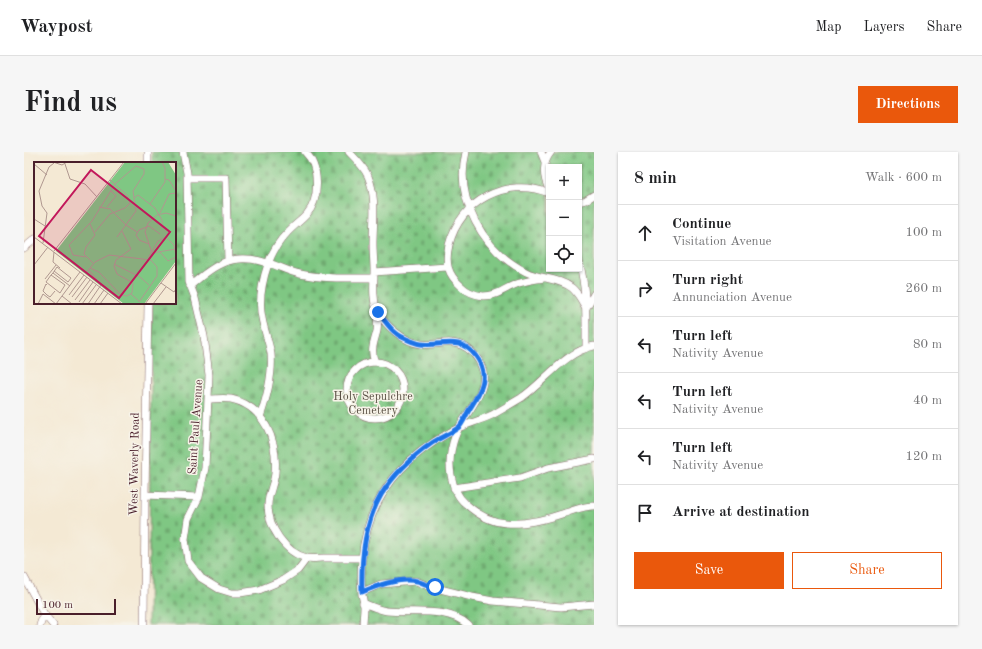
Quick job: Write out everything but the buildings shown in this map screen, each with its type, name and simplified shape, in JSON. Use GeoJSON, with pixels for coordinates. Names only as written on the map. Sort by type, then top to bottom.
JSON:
{"type":"FeatureCollection","features":[{"type":"Feature","properties":{"kind":"street","name":"Saint Paul Avenue"},"geometry":{"type":"LineString","coordinates":[[183,152],[188,178],[189,282],[204,336],[210,375],[205,468],[199,497],[188,519],[185,539],[188,561],[201,578],[219,589],[232,593],[240,593],[268,588],[298,570],[307,558]]}},
{"type":"Feature","properties":{"kind":"street"},"geometry":{"type":"LineString","coordinates":[[260,417],[267,397],[271,354],[260,302],[262,282],[276,246],[287,233],[308,214],[314,202],[317,183],[313,164],[305,152]]}},
{"type":"Feature","properties":{"kind":"street"},"geometry":{"type":"LineString","coordinates":[[349,152],[368,175],[374,200],[374,297],[378,312],[377,331],[372,347],[372,354],[375,362]]}},
{"type":"Feature","properties":{"kind":"street"},"geometry":{"type":"LineString","coordinates":[[466,152],[463,173],[469,208],[479,229],[486,239],[498,252],[527,272],[563,283],[572,288],[586,308]]}},
{"type":"Feature","properties":{"kind":"street"},"geometry":{"type":"LineString","coordinates":[[541,152],[545,162]]}},
{"type":"Feature","properties":{"kind":"street"},"geometry":{"type":"LineString","coordinates":[[546,182],[544,171],[545,162],[551,152]]}},
{"type":"Feature","properties":{"kind":"street"},"geometry":{"type":"LineString","coordinates":[[188,178],[226,178],[228,260]]}},
{"type":"Feature","properties":{"kind":"street"},"geometry":{"type":"LineString","coordinates":[[544,278],[513,285],[498,294],[482,296],[466,291],[454,280],[447,267],[447,251],[452,234],[469,208],[483,198],[499,191],[516,187],[531,188],[546,192]]}},
{"type":"Feature","properties":{"kind":"street"},"geometry":{"type":"LineString","coordinates":[[583,201],[594,195]]}},
{"type":"Feature","properties":{"kind":"street"},"geometry":{"type":"LineString","coordinates":[[24,248],[34,241]]}},
{"type":"Feature","properties":{"kind":"street"},"geometry":{"type":"LineString","coordinates":[[190,286],[213,267],[228,260],[247,258],[269,263],[298,274],[326,278],[374,275],[447,267]]}},
{"type":"Feature","properties":{"kind":"street"},"geometry":{"type":"LineString","coordinates":[[582,272],[586,308],[586,348]]}},
{"type":"Feature","properties":{"kind":"street"},"geometry":{"type":"LineString","coordinates":[[586,308],[594,294]]}},
{"type":"Feature","properties":{"kind":"street","name":"West Waverly Road"},"geometry":{"type":"LineString","coordinates":[[144,625],[148,304]]}},
{"type":"Feature","properties":{"kind":"street"},"geometry":{"type":"LineString","coordinates":[[378,312],[396,333],[420,344],[434,345],[452,342],[465,346],[476,356],[483,376],[482,387],[459,427],[454,441],[450,463],[454,488],[462,501],[476,513],[506,524],[540,521],[584,506],[594,506]]}},
{"type":"Feature","properties":{"kind":"street"},"geometry":{"type":"LineString","coordinates":[[363,625],[364,603],[362,592],[362,558],[364,544],[373,514],[381,495],[404,465],[423,449],[459,427],[491,415],[520,398],[538,386],[570,356],[586,348],[594,346]]}},
{"type":"Feature","properties":{"kind":"street"},"geometry":{"type":"LineString","coordinates":[[375,362],[393,368],[403,385],[403,394],[400,404],[394,411],[385,416],[376,418],[367,417],[356,410],[349,400],[347,391],[350,378],[358,368],[375,362]]}},
{"type":"Feature","properties":{"kind":"street"},"geometry":{"type":"LineString","coordinates":[[209,399],[231,399],[248,407],[260,417],[268,428],[275,456],[275,473],[268,505],[271,522],[277,535],[287,547],[307,558],[362,558]]}},
{"type":"Feature","properties":{"kind":"street"},"geometry":{"type":"LineString","coordinates":[[454,488],[520,478],[548,468],[594,459]]}},
{"type":"Feature","properties":{"kind":"street"},"geometry":{"type":"LineString","coordinates":[[145,495],[199,497]]}},
{"type":"Feature","properties":{"kind":"street"},"geometry":{"type":"LineString","coordinates":[[24,577],[44,614],[53,625]]}},
{"type":"Feature","properties":{"kind":"street"},"geometry":{"type":"LineString","coordinates":[[362,592],[382,584],[416,581],[472,597],[493,601],[561,607],[594,604]]}},
{"type":"Feature","properties":{"kind":"street"},"geometry":{"type":"LineString","coordinates":[[364,603],[385,611],[437,613],[453,616],[462,620],[468,625]]}},
{"type":"Feature","properties":{"kind":"street"},"geometry":{"type":"LineString","coordinates":[[40,625],[44,614]]}},
{"type":"Feature","properties":{"kind":"green space","name":"Holy Sepulchre Cemetery"},"geometry":{"type":"Polygon","coordinates":[[[152,152],[594,152],[594,625],[148,625],[152,304],[176,304],[176,162],[152,162],[152,152]]]}},
{"type":"Feature","properties":{"kind":"route"},"geometry":{"type":"LineString","coordinates":[[378,312],[396,333],[420,344],[434,345],[452,342],[465,346],[476,356],[481,364],[483,376],[482,387],[478,397],[465,418],[459,427],[431,443],[404,465],[381,495],[373,514],[364,544],[362,558],[362,592],[382,584],[404,581],[416,581],[435,587]]}}]}
